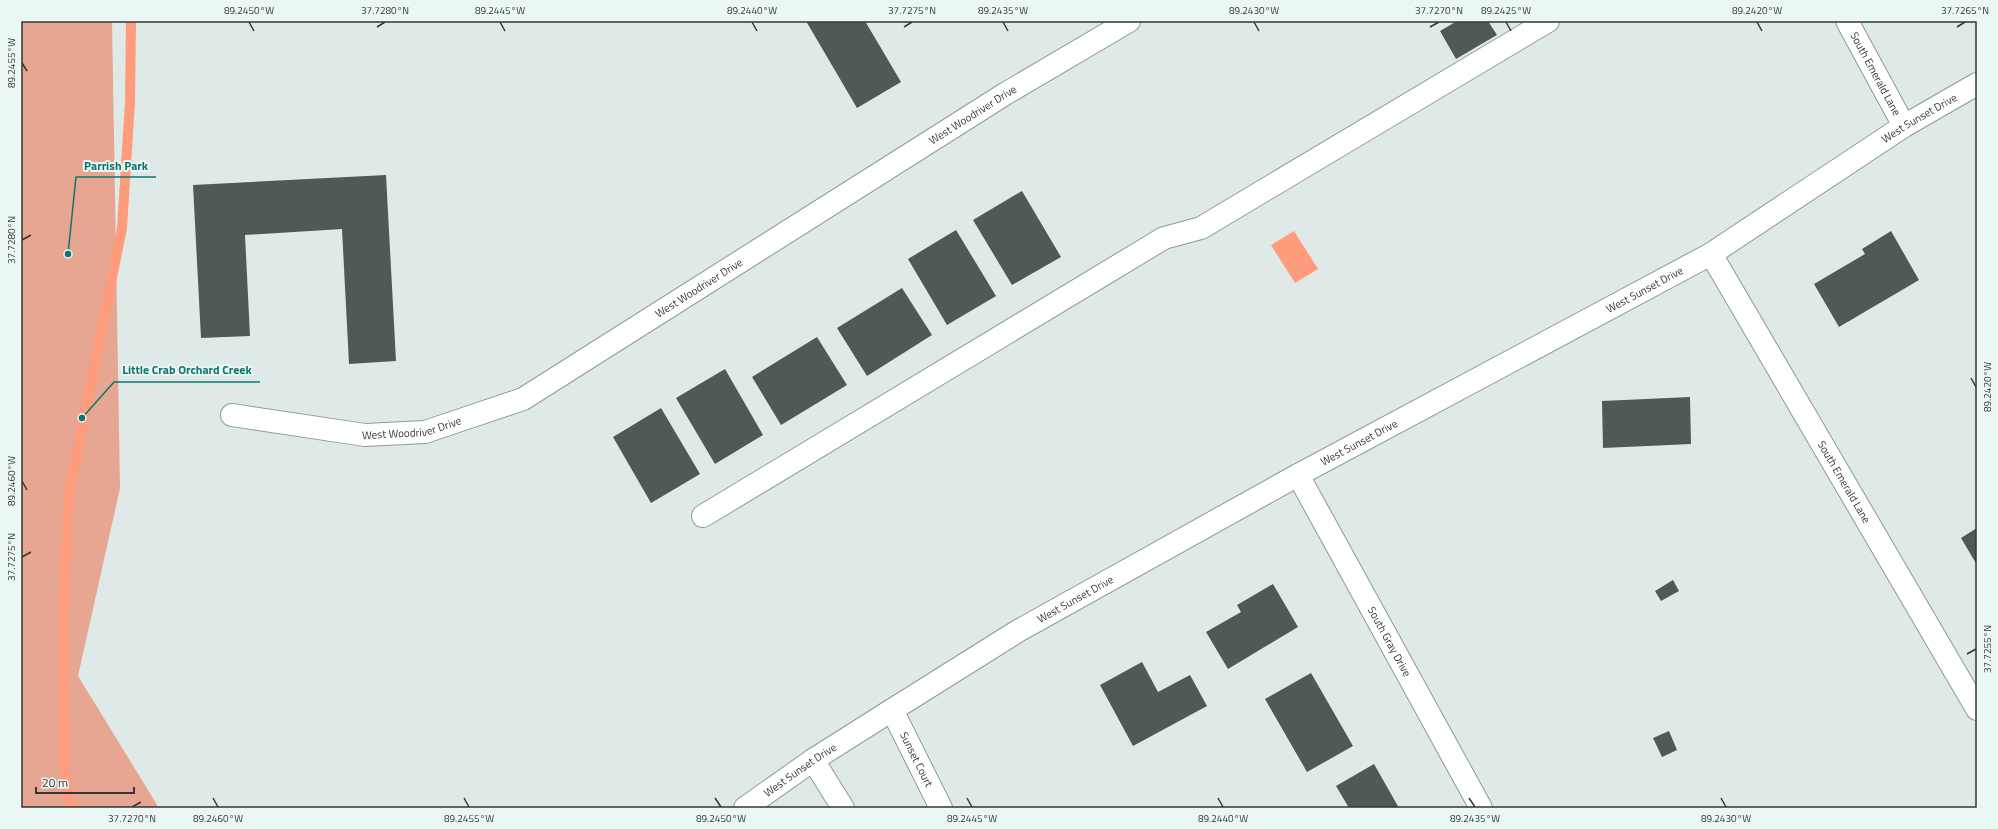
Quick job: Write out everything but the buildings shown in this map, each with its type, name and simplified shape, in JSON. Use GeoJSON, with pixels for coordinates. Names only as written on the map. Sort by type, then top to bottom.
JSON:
{"type":"FeatureCollection","features":[{"type":"Feature","properties":{"kind":"street","name":"West Woodriver Drive"},"geometry":{"type":"LineString","coordinates":[[232,416],[365,436],[425,432],[523,399],[1005,94],[1129,21]]}},
{"type":"Feature","properties":{"kind":"street"},"geometry":{"type":"LineString","coordinates":[[703,516],[1164,238],[1201,228],[1548,21]]}},
{"type":"Feature","properties":{"kind":"street","name":"South Emerald Lane"},"geometry":{"type":"LineString","coordinates":[[1847,21],[1904,126]]}},
{"type":"Feature","properties":{"kind":"street","name":"West Sunset Drive"},"geometry":{"type":"LineString","coordinates":[[745,808],[813,760],[1018,631],[1298,475],[1711,254],[1904,126],[1977,84]]}},
{"type":"Feature","properties":{"kind":"street","name":"South Emerald Lane"},"geometry":{"type":"LineString","coordinates":[[1711,254],[1977,709]]}},
{"type":"Feature","properties":{"kind":"street","name":"South Gray Drive"},"geometry":{"type":"LineString","coordinates":[[1298,475],[1482,808]]}},
{"type":"Feature","properties":{"kind":"street","name":"Sunset Court"},"geometry":{"type":"LineString","coordinates":[[892,710],[941,808]]}},
{"type":"Feature","properties":{"kind":"street"},"geometry":{"type":"LineString","coordinates":[[813,760],[843,808]]}},
{"type":"Feature","properties":{"kind":"shaded area"},"geometry":{"type":"Polygon","coordinates":[[[21,21],[112,21],[120,488],[78,676],[159,808],[21,808],[21,21]]]}},
{"type":"Feature","properties":{"kind":"shaded area"},"geometry":{"type":"Polygon","coordinates":[[[1294,231],[1318,269],[1295,283],[1271,245],[1294,231]]]}},
{"type":"Feature","properties":{"kind":"waterway"},"geometry":{"type":"LineString","coordinates":[[73,808],[67,794],[64,758],[63,616],[69,491],[122,228],[130,102],[131,21]]}},
{"type":"Feature","properties":{"kind":"place","name":"Parrish Park"},"geometry":{"type":"Point","coordinates":[68,254]}},
{"type":"Feature","properties":{"kind":"place","name":"Little Crab Orchard Creek"},"geometry":{"type":"Point","coordinates":[82,418]}}]}
